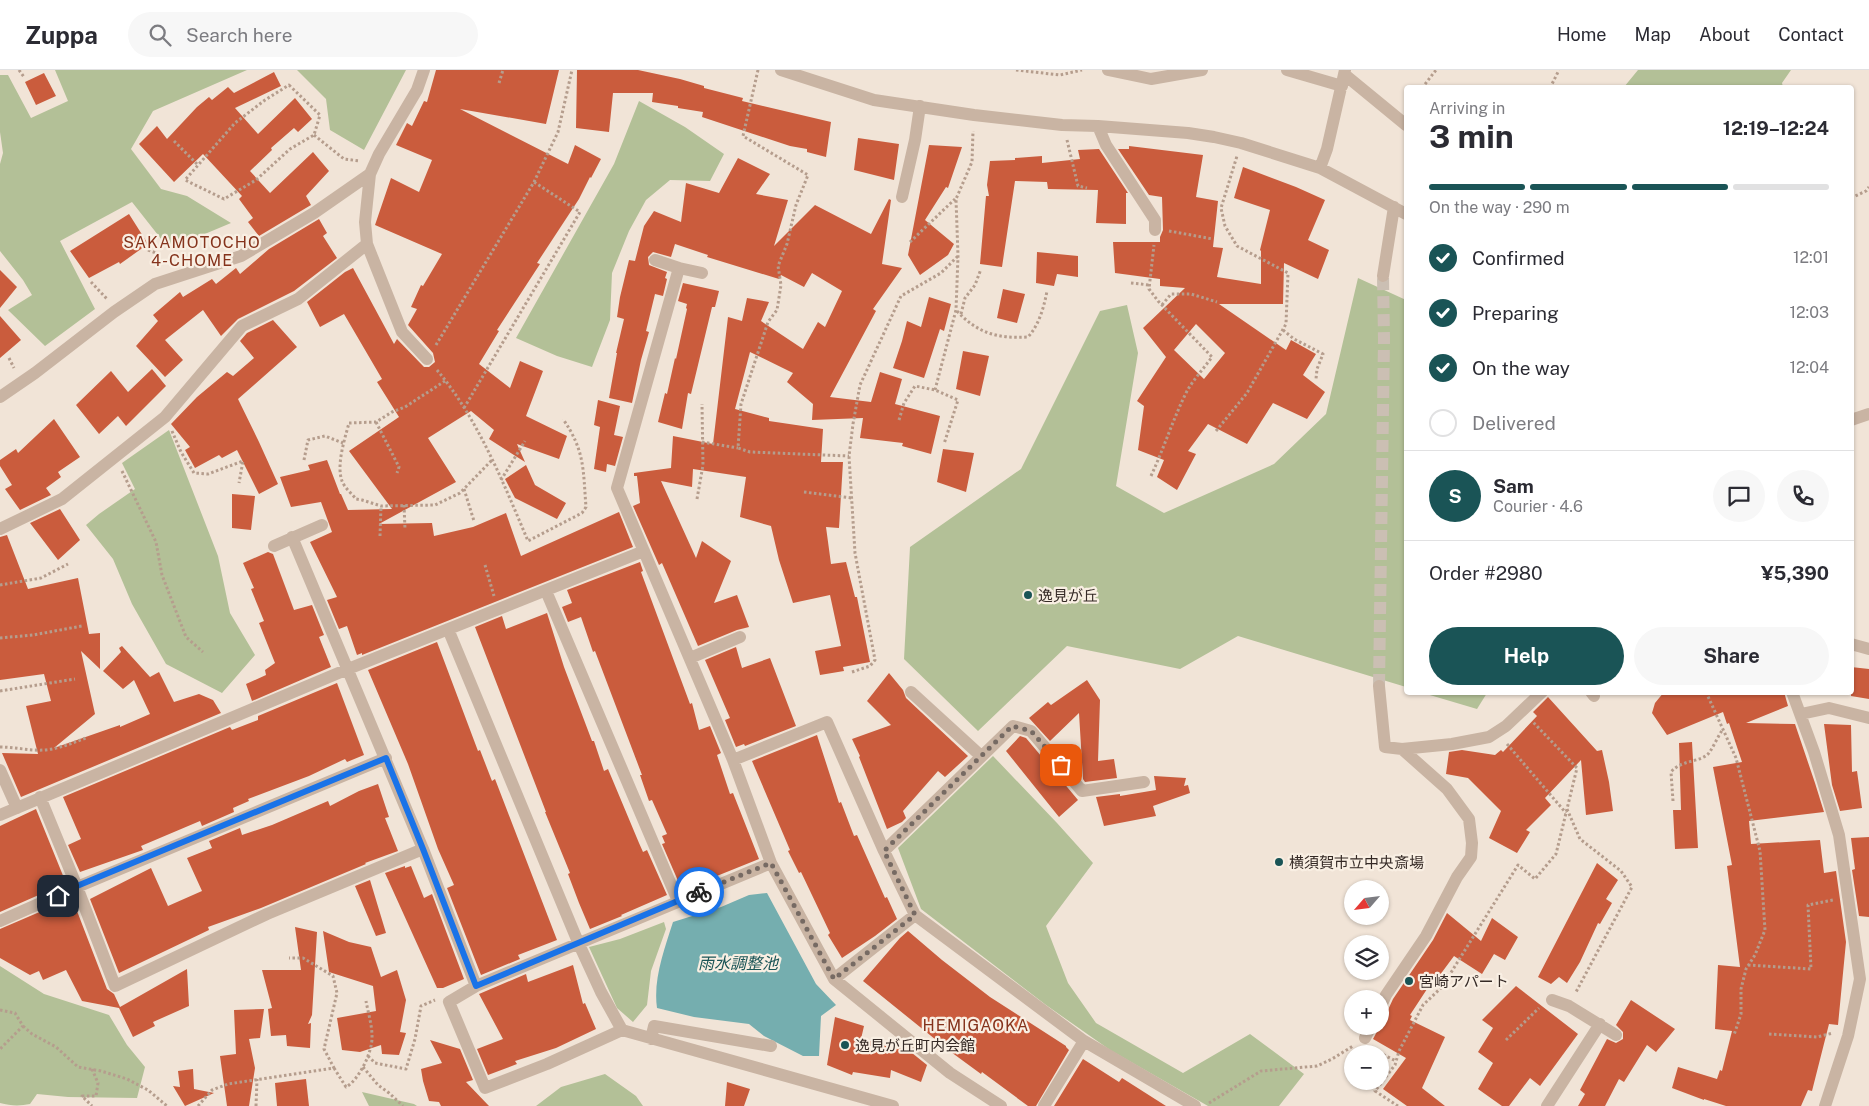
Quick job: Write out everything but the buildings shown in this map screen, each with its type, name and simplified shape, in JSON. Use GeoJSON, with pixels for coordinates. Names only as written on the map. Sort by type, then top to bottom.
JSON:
{"type":"FeatureCollection","features":[{"type":"Feature","properties":{"kind":"street"},"geometry":{"type":"LineString","coordinates":[[424,70],[417,90],[373,168],[365,222],[367,244],[402,332],[427,359]]}},
{"type":"Feature","properties":{"kind":"street"},"geometry":{"type":"LineString","coordinates":[[781,70],[874,100],[974,115],[1062,125],[1188,133],[1241,143],[1320,168],[1404,213]]}},
{"type":"Feature","properties":{"kind":"street"},"geometry":{"type":"LineString","coordinates":[[1108,70],[1151,79],[1202,70]]}},
{"type":"Feature","properties":{"kind":"street"},"geometry":{"type":"LineString","coordinates":[[1287,70],[1344,77],[1404,123]]}},
{"type":"Feature","properties":{"kind":"street"},"geometry":{"type":"LineString","coordinates":[[1320,168],[1327,150],[1344,77]]}},
{"type":"Feature","properties":{"kind":"street"},"geometry":{"type":"LineString","coordinates":[[902,197],[915,140],[920,106]]}},
{"type":"Feature","properties":{"kind":"street"},"geometry":{"type":"LineString","coordinates":[[1098,126],[1106,145],[1155,220],[1155,230]]}},
{"type":"Feature","properties":{"kind":"street"},"geometry":{"type":"LineString","coordinates":[[0,397],[35,373],[114,312],[158,283],[241,256],[314,213],[373,168]]}},
{"type":"Feature","properties":{"kind":"street"},"geometry":{"type":"LineString","coordinates":[[1383,276],[1394,207]]}},
{"type":"Feature","properties":{"kind":"street"},"geometry":{"type":"LineString","coordinates":[[0,529],[62,500],[165,417],[242,326],[298,299],[367,244]]}},
{"type":"Feature","properties":{"kind":"street"},"geometry":{"type":"LineString","coordinates":[[655,260],[702,273]]}},
{"type":"Feature","properties":{"kind":"street"},"geometry":{"type":"LineString","coordinates":[[679,268],[617,488],[733,760],[771,863],[834,979],[950,1073],[1001,1106]]}},
{"type":"Feature","properties":{"kind":"street"},"geometry":{"type":"LineString","coordinates":[[1854,419],[1869,414]]}},
{"type":"Feature","properties":{"kind":"street"},"geometry":{"type":"LineString","coordinates":[[274,546],[322,525]]}},
{"type":"Feature","properties":{"kind":"street"},"geometry":{"type":"LineString","coordinates":[[292,537],[386,758],[476,986]]}},
{"type":"Feature","properties":{"kind":"street"},"geometry":{"type":"LineString","coordinates":[[0,815],[348,669],[644,551]]}},
{"type":"Feature","properties":{"kind":"street"},"geometry":{"type":"LineString","coordinates":[[546,591],[678,901]]}},
{"type":"Feature","properties":{"kind":"street"},"geometry":{"type":"LineString","coordinates":[[448,629],[578,942],[600,992],[622,1030]]}},
{"type":"Feature","properties":{"kind":"street"},"geometry":{"type":"LineString","coordinates":[[690,658],[740,637]]}},
{"type":"Feature","properties":{"kind":"street"},"geometry":{"type":"LineString","coordinates":[[1854,645],[1869,649]]}},
{"type":"Feature","properties":{"kind":"street"},"geometry":{"type":"LineString","coordinates":[[1379,686],[1385,747],[1402,749],[1489,738],[1506,726],[1539,695]]}},
{"type":"Feature","properties":{"kind":"street"},"geometry":{"type":"LineString","coordinates":[[911,692],[982,756]]}},
{"type":"Feature","properties":{"kind":"street"},"geometry":{"type":"LineString","coordinates":[[1793,695],[1814,752],[1839,835],[1860,979],[1848,1036],[1826,1106]]}},
{"type":"Feature","properties":{"kind":"street"},"geometry":{"type":"LineString","coordinates":[[1801,714],[1829,708],[1868,719]]}},
{"type":"Feature","properties":{"kind":"street"},"geometry":{"type":"LineString","coordinates":[[733,760],[827,722],[884,851],[915,915],[1084,1041],[1196,1106]]}},
{"type":"Feature","properties":{"kind":"street"},"geometry":{"type":"LineString","coordinates":[[884,851],[1012,726],[1031,731],[1082,791],[1144,782]]}},
{"type":"Feature","properties":{"kind":"street"},"geometry":{"type":"LineString","coordinates":[[1389,992],[1426,936],[1457,878],[1471,857],[1472,843],[1469,819],[1447,789],[1402,749]]}},
{"type":"Feature","properties":{"kind":"street"},"geometry":{"type":"LineString","coordinates":[[0,922],[77,886],[386,758]]}},
{"type":"Feature","properties":{"kind":"street"},"geometry":{"type":"LineString","coordinates":[[0,770],[17,808]]}},
{"type":"Feature","properties":{"kind":"street"},"geometry":{"type":"LineString","coordinates":[[40,797],[77,886],[115,986],[267,914],[423,849]]}},
{"type":"Feature","properties":{"kind":"street"},"geometry":{"type":"LineString","coordinates":[[771,863],[476,986],[450,1002],[485,1088],[547,1064],[622,1030],[894,1106]]}},
{"type":"Feature","properties":{"kind":"street"},"geometry":{"type":"LineString","coordinates":[[834,979],[915,915]]}},
{"type":"Feature","properties":{"kind":"street"},"geometry":{"type":"LineString","coordinates":[[1552,1000],[1569,1006],[1616,1035]]}},
{"type":"Feature","properties":{"kind":"street"},"geometry":{"type":"LineString","coordinates":[[1546,1106],[1600,1024]]}},
{"type":"Feature","properties":{"kind":"street"},"geometry":{"type":"LineString","coordinates":[[651,1039],[654,1026],[771,1046]]}},
{"type":"Feature","properties":{"kind":"street"},"geometry":{"type":"LineString","coordinates":[[1044,1106],[1084,1041]]}},
{"type":"Feature","properties":{"kind":"path"},"geometry":{"type":"LineString","coordinates":[[19,70],[24,77]]}},
{"type":"Feature","properties":{"kind":"path"},"geometry":{"type":"LineString","coordinates":[[499,83],[503,70]]}},
{"type":"Feature","properties":{"kind":"path"},"geometry":{"type":"LineString","coordinates":[[563,419],[574,434],[582,456],[586,506],[582,513],[528,541],[472,420],[427,359],[534,182],[558,132],[572,70]]}},
{"type":"Feature","properties":{"kind":"path"},"geometry":{"type":"LineString","coordinates":[[738,448],[741,404],[768,322],[777,310],[781,285],[778,266],[787,244],[796,205],[808,175],[743,136],[758,70]]}},
{"type":"Feature","properties":{"kind":"path"},"geometry":{"type":"LineString","coordinates":[[1016,70],[1060,75],[1082,70]]}},
{"type":"Feature","properties":{"kind":"path"},"geometry":{"type":"LineString","coordinates":[[1424,85],[1436,70]]}},
{"type":"Feature","properties":{"kind":"path"},"geometry":{"type":"LineString","coordinates":[[1552,85],[1560,70]]}},
{"type":"Feature","properties":{"kind":"path"},"geometry":{"type":"LineString","coordinates":[[289,85],[320,115],[314,135],[290,149],[256,180],[224,199],[185,180],[235,123],[265,100],[289,85]]}},
{"type":"Feature","properties":{"kind":"path"},"geometry":{"type":"LineString","coordinates":[[910,242],[956,199],[972,162],[974,115]]}},
{"type":"Feature","properties":{"kind":"path"},"geometry":{"type":"LineString","coordinates":[[1062,125],[1073,160],[1078,186],[1087,188]]}},
{"type":"Feature","properties":{"kind":"path"},"geometry":{"type":"LineString","coordinates":[[314,135],[344,159],[373,168]]}},
{"type":"Feature","properties":{"kind":"path"},"geometry":{"type":"LineString","coordinates":[[174,141],[198,165]]}},
{"type":"Feature","properties":{"kind":"path"},"geometry":{"type":"LineString","coordinates":[[1216,431],[1247,393],[1286,324],[1288,272],[1237,246],[1225,226],[1221,208],[1241,143]]}},
{"type":"Feature","properties":{"kind":"path"},"geometry":{"type":"LineString","coordinates":[[464,408],[580,212],[534,182]]}},
{"type":"Feature","properties":{"kind":"path"},"geometry":{"type":"LineString","coordinates":[[1854,197],[1866,191],[1869,187]]}},
{"type":"Feature","properties":{"kind":"path"},"geometry":{"type":"LineString","coordinates":[[935,390],[956,310],[958,256],[956,199]]}},
{"type":"Feature","properties":{"kind":"path"},"geometry":{"type":"LineString","coordinates":[[1151,476],[1166,444],[1171,425],[1188,390],[1212,357],[1149,289],[1155,230],[1186,233],[1214,239]]}},
{"type":"Feature","properties":{"kind":"path"},"geometry":{"type":"LineString","coordinates":[[148,250],[156,253],[158,283]]}},
{"type":"Feature","properties":{"kind":"path"},"geometry":{"type":"LineString","coordinates":[[852,672],[870,666],[875,660],[855,553],[849,456],[852,424],[860,385],[901,296],[941,273],[958,256]]}},
{"type":"Feature","properties":{"kind":"path"},"geometry":{"type":"LineString","coordinates":[[960,315],[965,298],[975,285],[981,269]]}},
{"type":"Feature","properties":{"kind":"path"},"geometry":{"type":"LineString","coordinates":[[91,282],[106,297],[114,312]]}},
{"type":"Feature","properties":{"kind":"path"},"geometry":{"type":"LineString","coordinates":[[1130,283],[1149,285]]}},
{"type":"Feature","properties":{"kind":"path"},"geometry":{"type":"LineString","coordinates":[[956,310],[968,323],[991,335],[1013,338],[1028,337],[1034,331],[1047,291]]}},
{"type":"Feature","properties":{"kind":"path"},"geometry":{"type":"LineString","coordinates":[[1162,305],[1171,294],[1191,294],[1217,302]]}},
{"type":"Feature","properties":{"kind":"path"},"geometry":{"type":"LineString","coordinates":[[1283,330],[1294,339],[1323,354],[1317,368],[1316,379]]}},
{"type":"Feature","properties":{"kind":"path"},"geometry":{"type":"LineString","coordinates":[[445,381],[405,407],[392,412],[376,422],[349,422],[343,443],[342,481],[356,500],[381,506],[435,505],[460,493],[492,460]]}},
{"type":"Feature","properties":{"kind":"path"},"geometry":{"type":"LineString","coordinates":[[900,420],[904,403],[915,386],[935,390],[958,400],[944,444]]}},
{"type":"Feature","properties":{"kind":"path"},"geometry":{"type":"LineString","coordinates":[[697,499],[703,465],[702,442],[704,422],[702,404]]}},
{"type":"Feature","properties":{"kind":"path"},"geometry":{"type":"LineString","coordinates":[[376,422],[399,467],[397,473]]}},
{"type":"Feature","properties":{"kind":"path"},"geometry":{"type":"LineString","coordinates":[[172,429],[181,452],[194,473],[208,474],[243,461],[239,483]]}},
{"type":"Feature","properties":{"kind":"path"},"geometry":{"type":"LineString","coordinates":[[304,460],[308,440],[325,436],[343,443]]}},
{"type":"Feature","properties":{"kind":"path"},"geometry":{"type":"LineString","coordinates":[[501,480],[524,441]]}},
{"type":"Feature","properties":{"kind":"path"},"geometry":{"type":"LineString","coordinates":[[702,442],[750,452],[849,456]]}},
{"type":"Feature","properties":{"kind":"path"},"geometry":{"type":"LineString","coordinates":[[114,458],[130,486],[156,542],[162,575],[186,637],[203,652]]}},
{"type":"Feature","properties":{"kind":"path"},"geometry":{"type":"LineString","coordinates":[[464,489],[474,521]]}},
{"type":"Feature","properties":{"kind":"path"},"geometry":{"type":"LineString","coordinates":[[804,492],[852,498]]}},
{"type":"Feature","properties":{"kind":"path"},"geometry":{"type":"LineString","coordinates":[[404,505],[405,529]]}},
{"type":"Feature","properties":{"kind":"path"},"geometry":{"type":"LineString","coordinates":[[380,536],[381,506]]}},
{"type":"Feature","properties":{"kind":"path"},"geometry":{"type":"LineString","coordinates":[[0,585],[41,578],[68,564]]}},
{"type":"Feature","properties":{"kind":"path"},"geometry":{"type":"LineString","coordinates":[[485,565],[498,609]]}},
{"type":"Feature","properties":{"kind":"path"},"geometry":{"type":"LineString","coordinates":[[0,638],[33,635],[82,626]]}},
{"type":"Feature","properties":{"kind":"path"},"geometry":{"type":"LineString","coordinates":[[0,691],[75,679]]}},
{"type":"Feature","properties":{"kind":"path"},"geometry":{"type":"LineString","coordinates":[[1707,695],[1736,758],[1760,851],[1765,930],[1755,955],[1746,969],[1741,989],[1740,1014],[1734,1035]]}},
{"type":"Feature","properties":{"kind":"path"},"geometry":{"type":"LineString","coordinates":[[1398,1106],[1375,1091],[1396,1060],[1423,1005],[1442,986],[1518,865],[1535,879],[1556,854],[1577,768],[1522,711]]}},
{"type":"Feature","properties":{"kind":"path"},"geometry":{"type":"LineString","coordinates":[[1673,801],[1671,772],[1678,765],[1694,761],[1708,754],[1723,728]]}},
{"type":"Feature","properties":{"kind":"path"},"geometry":{"type":"LineString","coordinates":[[0,747],[43,750],[65,746],[86,738]]}},
{"type":"Feature","properties":{"kind":"path"},"geometry":{"type":"LineString","coordinates":[[1504,740],[1566,813]]}},
{"type":"Feature","properties":{"kind":"path"},"geometry":{"type":"LineString","coordinates":[[1567,808],[1580,840],[1621,871],[1632,887],[1569,1006]]}},
{"type":"Feature","properties":{"kind":"path"},"geometry":{"type":"LineString","coordinates":[[1748,965],[1811,969],[1808,904],[1848,897]]}},
{"type":"Feature","properties":{"kind":"path"},"geometry":{"type":"LineString","coordinates":[[289,958],[303,958],[333,976],[337,993],[324,1049],[346,1087],[350,1085],[363,1067],[373,1037],[366,1001]]}},
{"type":"Feature","properties":{"kind":"path"},"geometry":{"type":"LineString","coordinates":[[368,1056],[375,1063],[406,1069],[415,1039],[421,1006],[445,996],[450,1002]]}},
{"type":"Feature","properties":{"kind":"path"},"geometry":{"type":"LineString","coordinates":[[1506,1040],[1536,1009],[1552,1000]]}},
{"type":"Feature","properties":{"kind":"path"},"geometry":{"type":"LineString","coordinates":[[0,1010],[15,1013],[23,1026],[32,1034],[56,1047],[78,1067],[127,1079],[148,1090],[164,1105],[168,1106]]}},
{"type":"Feature","properties":{"kind":"path"},"geometry":{"type":"LineString","coordinates":[[0,1049],[23,1026]]}},
{"type":"Feature","properties":{"kind":"path"},"geometry":{"type":"LineString","coordinates":[[1769,1034],[1817,1037],[1834,1033],[1848,1036]]}},
{"type":"Feature","properties":{"kind":"path"},"geometry":{"type":"LineString","coordinates":[[1204,1106],[1261,1071],[1317,1066],[1332,1059],[1365,1038],[1378,1052],[1396,1060]]}},
{"type":"Feature","properties":{"kind":"path"},"geometry":{"type":"LineString","coordinates":[[363,1067],[378,1085],[403,1106]]}},
{"type":"Feature","properties":{"kind":"path"},"geometry":{"type":"LineString","coordinates":[[198,1106],[212,1090],[228,1084],[334,1068]]}},
{"type":"Feature","properties":{"kind":"path"},"geometry":{"type":"LineString","coordinates":[[92,1069],[98,1083],[96,1096],[82,1096],[92,1106]]}},
{"type":"Feature","properties":{"kind":"path"},"geometry":{"type":"LineString","coordinates":[[256,1106],[258,1079]]}},
{"type":"Feature","properties":{"kind":"green space"},"geometry":{"type":"Polygon","coordinates":[[[55,70],[247,70],[153,111],[131,149],[161,189],[187,196],[231,223],[169,249],[132,202],[60,241],[95,309],[45,346],[8,310],[32,295],[23,280],[0,251],[0,164],[3,153],[0,132],[0,75],[8,75],[31,118],[68,101],[55,70]]]}},
{"type":"Feature","properties":{"kind":"green space"},"geometry":{"type":"Polygon","coordinates":[[[297,70],[406,70],[364,150],[330,130],[326,99],[297,70]]]}},
{"type":"Feature","properties":{"kind":"green space"},"geometry":{"type":"Polygon","coordinates":[[[1638,70],[1791,70],[1782,85],[1626,85],[1638,70]]]}},
{"type":"Feature","properties":{"kind":"green space"},"geometry":{"type":"Polygon","coordinates":[[[639,101],[685,127],[724,154],[710,181],[670,180],[646,200],[629,231],[612,273],[610,320],[592,367],[557,356],[516,338],[614,164],[639,101]]]}},
{"type":"Feature","properties":{"kind":"green space"},"geometry":{"type":"Polygon","coordinates":[[[1358,278],[1404,299],[1404,686],[1238,636],[1180,669],[1067,646],[978,731],[904,659],[910,547],[1021,469],[1100,311],[1127,305],[1138,353],[1116,486],[1164,513],[1274,464],[1326,414],[1358,278]]]}},
{"type":"Feature","properties":{"kind":"green space"},"geometry":{"type":"Polygon","coordinates":[[[169,430],[218,556],[230,613],[255,655],[222,693],[166,664],[132,604],[113,559],[86,525],[135,489],[122,463],[169,430]]]}},
{"type":"Feature","properties":{"kind":"green space"},"geometry":{"type":"Polygon","coordinates":[[[1430,695],[1486,695],[1477,709],[1430,695]]]}},
{"type":"Feature","properties":{"kind":"green space"},"geometry":{"type":"Polygon","coordinates":[[[993,756],[1093,863],[1046,926],[1068,983],[1096,1023],[1183,1073],[1250,1034],[1304,1074],[1279,1106],[1208,1106],[1110,1050],[1046,1005],[921,909],[898,848],[993,756]]]}},
{"type":"Feature","properties":{"kind":"green space"},"geometry":{"type":"Polygon","coordinates":[[[664,922],[666,929],[651,971],[647,1005],[633,1022],[617,1008],[589,947],[620,939],[664,922]]]}},
{"type":"Feature","properties":{"kind":"green space"},"geometry":{"type":"Polygon","coordinates":[[[0,966],[44,994],[109,1015],[127,1045],[145,1067],[137,1098],[68,1097],[37,1094],[30,1104],[8,1105],[0,1103],[0,966]]]}},
{"type":"Feature","properties":{"kind":"green space"},"geometry":{"type":"Polygon","coordinates":[[[605,1074],[636,1096],[643,1106],[536,1106],[561,1087],[605,1074]]]}},
{"type":"Feature","properties":{"kind":"green space"},"geometry":{"type":"Polygon","coordinates":[[[362,1092],[414,1104],[417,1106],[369,1106],[362,1092]]]}},
{"type":"Feature","properties":{"kind":"water","name":"雨水調整池"},"geometry":{"type":"Polygon","coordinates":[[[767,893],[816,984],[836,1005],[821,1016],[819,1056],[803,1056],[764,1036],[749,1024],[694,1017],[657,1008],[658,976],[673,922],[721,907],[749,895],[767,893]]]}},
{"type":"Feature","properties":{"kind":"tunnel"},"geometry":{"type":"LineString","coordinates":[[1379,686],[1384,340],[1383,276]]}},
{"type":"Feature","properties":{"kind":"way so far"},"geometry":{"type":"LineString","coordinates":[[699,892],[771,863],[834,979],[915,915],[884,851],[1012,726],[1031,731],[1061,765]]}},
{"type":"Feature","properties":{"kind":"place","name":"逸見が丘"},"geometry":{"type":"Point","coordinates":[1028,595]}},
{"type":"Feature","properties":{"kind":"place","name":"横須賀市立中央斎場"},"geometry":{"type":"Point","coordinates":[1279,862]}},
{"type":"Feature","properties":{"kind":"place","name":"宮崎アパート"},"geometry":{"type":"Point","coordinates":[1409,981]}},
{"type":"Feature","properties":{"kind":"place","name":"逸見が丘町内会館"},"geometry":{"type":"Point","coordinates":[845,1045]}},
{"type":"Feature","properties":{"kind":"district","name":"SAKAMOTOCHO 4-CHOME"},"geometry":{"type":"Point","coordinates":[192,251]}},
{"type":"Feature","properties":{"kind":"district","name":"HEMIGAOKA"},"geometry":{"type":"Point","coordinates":[976,1025]}},
{"type":"Feature","properties":{"kind":"route"},"geometry":{"type":"LineString","coordinates":[[58,896],[77,886],[386,758],[476,986],[699,892]]}}]}
